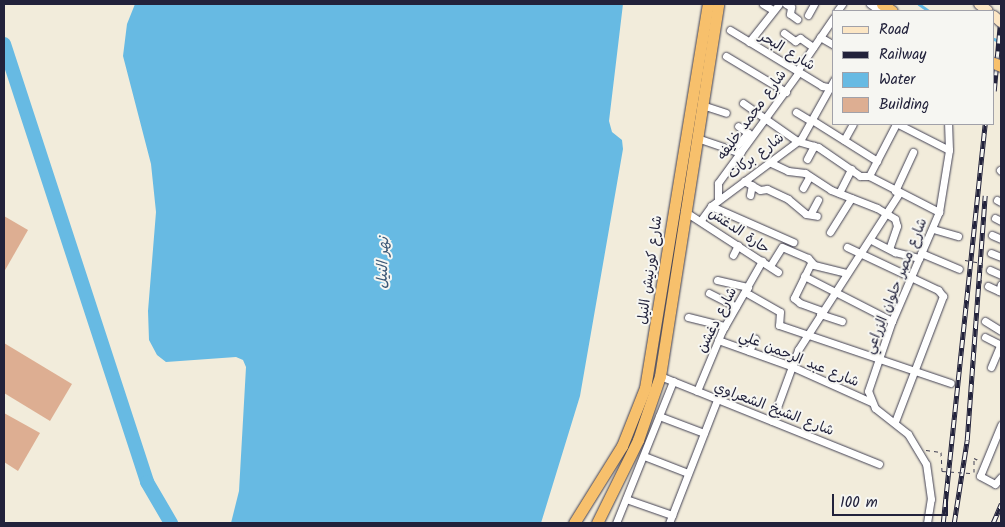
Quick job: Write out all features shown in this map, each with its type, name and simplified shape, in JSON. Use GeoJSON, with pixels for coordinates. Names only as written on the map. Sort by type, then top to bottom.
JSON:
{"type":"FeatureCollection","features":[{"type":"Feature","properties":{"kind":"highway","name":"شارع كورنيش النيل"},"geometry":{"type":"LineString","coordinates":[[576,522],[622,446],[645,388],[708,4]]}},
{"type":"Feature","properties":{"kind":"highway","name":"شارع كورنيش النيل"},"geometry":{"type":"LineString","coordinates":[[597,523],[638,440],[660,376],[684,212],[718,4]]}},
{"type":"Feature","properties":{"kind":"highway"},"geometry":{"type":"LineString","coordinates":[[874,6],[888,10]]}},
{"type":"Feature","properties":{"kind":"street"},"geometry":{"type":"LineString","coordinates":[[763,4],[773,10]]}},
{"type":"Feature","properties":{"kind":"street"},"geometry":{"type":"LineString","coordinates":[[749,42],[779,4]]}},
{"type":"Feature","properties":{"kind":"street"},"geometry":{"type":"LineString","coordinates":[[786,4],[791,7],[790,14],[797,19]]}},
{"type":"Feature","properties":{"kind":"street"},"geometry":{"type":"LineString","coordinates":[[808,15],[814,4]]}},
{"type":"Feature","properties":{"kind":"street","name":"شارع محمد خليفه"},"geometry":{"type":"LineString","coordinates":[[718,200],[717,186],[767,120],[820,37],[832,22]]}},
{"type":"Feature","properties":{"kind":"street","name":"شارع البحر"},"geometry":{"type":"LineString","coordinates":[[730,30],[798,71],[832,88]]}},
{"type":"Feature","properties":{"kind":"street"},"geometry":{"type":"LineString","coordinates":[[784,33],[795,41],[800,38],[813,48]]}},
{"type":"Feature","properties":{"kind":"street"},"geometry":{"type":"LineString","coordinates":[[820,37],[832,44]]}},
{"type":"Feature","properties":{"kind":"street"},"geometry":{"type":"LineString","coordinates":[[726,56],[786,92]]}},
{"type":"Feature","properties":{"kind":"street","name":"شارع بركات"},"geometry":{"type":"LineString","coordinates":[[701,220],[718,200],[797,141],[832,88]]}},
{"type":"Feature","properties":{"kind":"street"},"geometry":{"type":"LineString","coordinates":[[743,103],[797,141],[814,146],[862,177],[869,176],[939,212]]}},
{"type":"Feature","properties":{"kind":"street"},"geometry":{"type":"LineString","coordinates":[[702,105],[726,112]]}},
{"type":"Feature","properties":{"kind":"street"},"geometry":{"type":"LineString","coordinates":[[796,112],[877,161]]}},
{"type":"Feature","properties":{"kind":"street"},"geometry":{"type":"LineString","coordinates":[[844,140],[852,125]]}},
{"type":"Feature","properties":{"kind":"street"},"geometry":{"type":"LineString","coordinates":[[869,176],[896,125]]}},
{"type":"Feature","properties":{"kind":"street"},"geometry":{"type":"LineString","coordinates":[[899,125],[949,150]]}},
{"type":"Feature","properties":{"kind":"street","name":"شارع مصر حلوان الزراعي"},"geometry":{"type":"LineString","coordinates":[[870,402],[868,391],[892,321],[939,212],[949,150],[948,125]]}},
{"type":"Feature","properties":{"kind":"street"},"geometry":{"type":"LineString","coordinates":[[733,150],[748,133],[738,126]]}},
{"type":"Feature","properties":{"kind":"street"},"geometry":{"type":"LineString","coordinates":[[697,138],[741,153]]}},
{"type":"Feature","properties":{"kind":"street"},"geometry":{"type":"LineString","coordinates":[[807,159],[814,146]]}},
{"type":"Feature","properties":{"kind":"street"},"geometry":{"type":"LineString","coordinates":[[772,421],[791,366],[807,333],[888,214],[913,152]]}},
{"type":"Feature","properties":{"kind":"street"},"geometry":{"type":"LineString","coordinates":[[769,162],[809,177],[838,193],[888,214],[897,226],[889,249]]}},
{"type":"Feature","properties":{"kind":"street"},"geometry":{"type":"LineString","coordinates":[[838,193],[850,169]]}},
{"type":"Feature","properties":{"kind":"street"},"geometry":{"type":"LineString","coordinates":[[803,188],[809,177]]}},
{"type":"Feature","properties":{"kind":"street"},"geometry":{"type":"LineString","coordinates":[[744,181],[752,186],[788,199],[806,214],[814,214],[818,200]]}},
{"type":"Feature","properties":{"kind":"street"},"geometry":{"type":"LineString","coordinates":[[750,195],[752,186]]}},
{"type":"Feature","properties":{"kind":"street"},"geometry":{"type":"LineString","coordinates":[[830,232],[851,198]]}},
{"type":"Feature","properties":{"kind":"street"},"geometry":{"type":"LineString","coordinates":[[711,206],[793,242]]}},
{"type":"Feature","properties":{"kind":"street","name":"حارة الدغش"},"geometry":{"type":"LineString","coordinates":[[684,212],[701,220],[778,272]]}},
{"type":"Feature","properties":{"kind":"street"},"geometry":{"type":"LineString","coordinates":[[933,229],[958,236]]}},
{"type":"Feature","properties":{"kind":"street"},"geometry":{"type":"LineString","coordinates":[[992,235],[1001,239]]}},
{"type":"Feature","properties":{"kind":"street"},"geometry":{"type":"LineString","coordinates":[[872,240],[889,249],[920,256],[959,269]]}},
{"type":"Feature","properties":{"kind":"street"},"geometry":{"type":"LineString","coordinates":[[733,255],[738,246]]}},
{"type":"Feature","properties":{"kind":"street"},"geometry":{"type":"LineString","coordinates":[[770,266],[782,247],[808,258],[811,263],[847,273]]}},
{"type":"Feature","properties":{"kind":"street"},"geometry":{"type":"LineString","coordinates":[[847,247],[909,278],[938,290],[943,299],[895,422]]}},
{"type":"Feature","properties":{"kind":"street"},"geometry":{"type":"LineString","coordinates":[[991,252],[1001,257]]}},
{"type":"Feature","properties":{"kind":"street","name":"شارع دغشن"},"geometry":{"type":"LineString","coordinates":[[696,391],[725,326],[762,262]]}},
{"type":"Feature","properties":{"kind":"street"},"geometry":{"type":"LineString","coordinates":[[811,263],[795,300],[842,321]]}},
{"type":"Feature","properties":{"kind":"street"},"geometry":{"type":"LineString","coordinates":[[990,270],[1001,275]]}},
{"type":"Feature","properties":{"kind":"street"},"geometry":{"type":"LineString","coordinates":[[804,276],[892,321]]}},
{"type":"Feature","properties":{"kind":"street"},"geometry":{"type":"LineString","coordinates":[[717,280],[746,289],[780,312],[778,325],[807,333],[950,383]]}},
{"type":"Feature","properties":{"kind":"street"},"geometry":{"type":"LineString","coordinates":[[988,286],[1000,289]]}},
{"type":"Feature","properties":{"kind":"street"},"geometry":{"type":"LineString","coordinates":[[709,293],[736,307]]}},
{"type":"Feature","properties":{"kind":"street"},"geometry":{"type":"LineString","coordinates":[[688,317],[725,326]]}},
{"type":"Feature","properties":{"kind":"street"},"geometry":{"type":"LineString","coordinates":[[985,322],[1001,331]]}},
{"type":"Feature","properties":{"kind":"street"},"geometry":{"type":"LineString","coordinates":[[985,337],[1001,345],[991,366]]}},
{"type":"Feature","properties":{"kind":"street"},"geometry":{"type":"LineString","coordinates":[[749,351],[755,338]]}},
{"type":"Feature","properties":{"kind":"street","name":"شارع عبد الرحمن علي"},"geometry":{"type":"LineString","coordinates":[[718,340],[791,366],[870,402]]}},
{"type":"Feature","properties":{"kind":"street","name":"شارع الشيخ الشعراوي"},"geometry":{"type":"LineString","coordinates":[[660,376],[879,464]]}},
{"type":"Feature","properties":{"kind":"street"},"geometry":{"type":"LineString","coordinates":[[616,523],[673,381]]}},
{"type":"Feature","properties":{"kind":"street"},"geometry":{"type":"LineString","coordinates":[[670,523],[717,400]]}},
{"type":"Feature","properties":{"kind":"street"},"geometry":{"type":"LineString","coordinates":[[870,402],[895,422],[918,448],[930,482],[931,499],[927,523]]}},
{"type":"Feature","properties":{"kind":"street"},"geometry":{"type":"LineString","coordinates":[[659,416],[704,433]]}},
{"type":"Feature","properties":{"kind":"street"},"geometry":{"type":"LineString","coordinates":[[1001,425],[977,473],[993,484],[1001,477]]}},
{"type":"Feature","properties":{"kind":"street"},"geometry":{"type":"LineString","coordinates":[[644,456],[688,473]]}},
{"type":"Feature","properties":{"kind":"street"},"geometry":{"type":"LineString","coordinates":[[626,499],[672,515]]}},
{"type":"Feature","properties":{"kind":"path"},"geometry":{"type":"LineString","coordinates":[[965,260],[982,263],[979,282]]}},
{"type":"Feature","properties":{"kind":"path"},"geometry":{"type":"LineString","coordinates":[[918,448],[941,452],[942,471],[977,473]]}},
{"type":"Feature","properties":{"kind":"water","name":"نهر النيل"},"geometry":{"type":"Polygon","coordinates":[[[135,4],[623,4],[609,121],[612,132],[622,140],[623,149],[580,396],[541,523],[231,523],[239,491],[246,367],[243,360],[236,357],[166,362],[157,355],[149,340],[148,311],[156,212],[151,164],[123,56],[127,24],[135,4]]]}},
{"type":"Feature","properties":{"kind":"building"},"geometry":{"type":"Polygon","coordinates":[[[4,216],[28,230],[4,272],[4,216]]]}},
{"type":"Feature","properties":{"kind":"building"},"geometry":{"type":"Polygon","coordinates":[[[4,343],[72,384],[50,421],[4,393],[4,343]]]}},
{"type":"Feature","properties":{"kind":"building"},"geometry":{"type":"Polygon","coordinates":[[[4,413],[40,433],[18,471],[4,462],[4,413]]]}},
{"type":"Feature","properties":{"kind":"waterway"},"geometry":{"type":"LineString","coordinates":[[919,4],[928,10]]}},
{"type":"Feature","properties":{"kind":"waterway"},"geometry":{"type":"LineString","coordinates":[[995,39],[1001,42]]}},
{"type":"Feature","properties":{"kind":"waterway"},"geometry":{"type":"LineString","coordinates":[[4,44],[147,482],[171,523]]}},
{"type":"Feature","properties":{"kind":"railway"},"geometry":{"type":"LineString","coordinates":[[995,80],[1001,14]]}},
{"type":"Feature","properties":{"kind":"railway"},"geometry":{"type":"LineString","coordinates":[[943,523],[985,125]]}},
{"type":"Feature","properties":{"kind":"railway"},"geometry":{"type":"LineString","coordinates":[[954,523],[967,440],[985,196]]}},
{"type":"Feature","properties":{"kind":"railway"},"geometry":{"type":"LineString","coordinates":[[993,523],[1001,504]]}}]}
